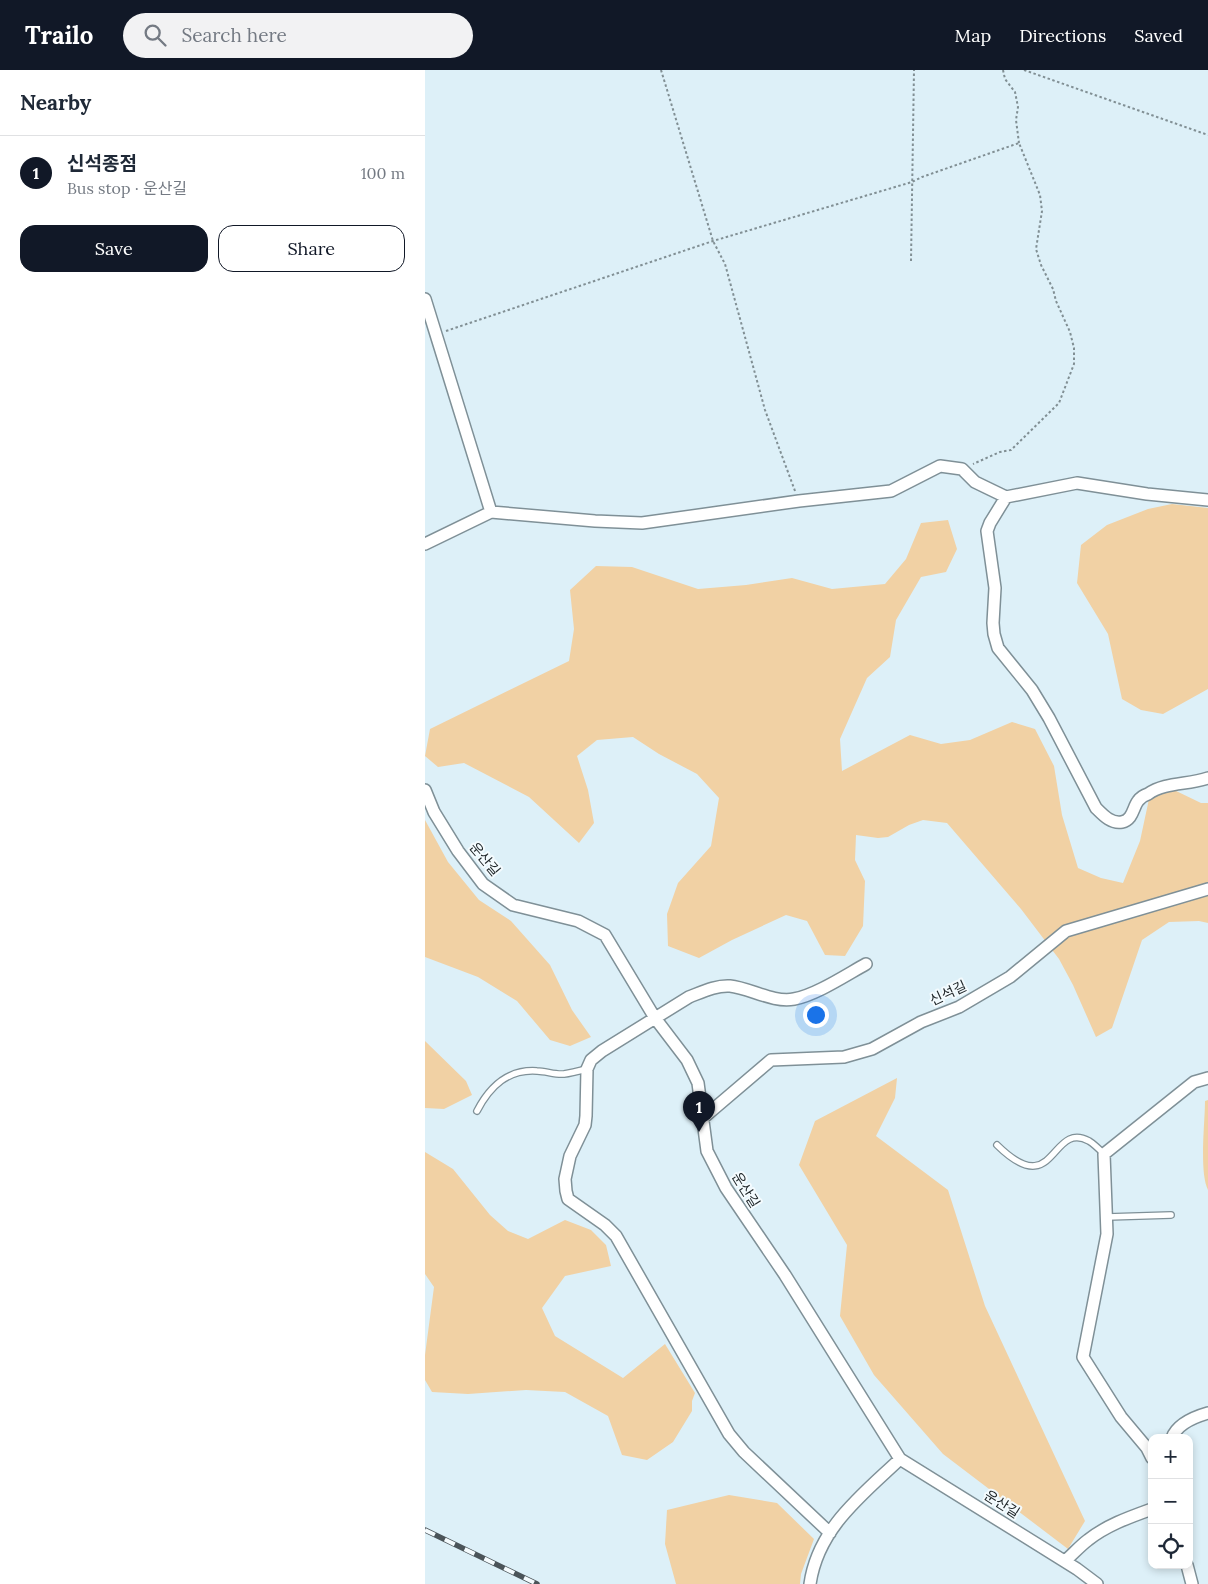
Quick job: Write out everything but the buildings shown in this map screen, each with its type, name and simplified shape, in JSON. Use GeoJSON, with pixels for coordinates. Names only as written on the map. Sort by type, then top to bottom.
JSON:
{"type":"FeatureCollection","features":[{"type":"Feature","properties":{"kind":"street"},"geometry":{"type":"LineString","coordinates":[[425,299],[491,512]]}},
{"type":"Feature","properties":{"kind":"street"},"geometry":{"type":"LineString","coordinates":[[425,544],[491,512],[643,523],[799,501],[891,491],[940,466],[962,469],[975,482],[1006,497],[1077,483],[1147,494],[1208,500]]}},
{"type":"Feature","properties":{"kind":"street"},"geometry":{"type":"LineString","coordinates":[[1006,497],[987,531],[995,588],[994,634],[999,648],[1032,690],[1049,718],[1096,808],[1103,816],[1112,821],[1123,822],[1130,817],[1138,800],[1160,787],[1208,778]]}},
{"type":"Feature","properties":{"kind":"street","name":"운산길"},"geometry":{"type":"LineString","coordinates":[[425,790],[434,812],[458,851],[483,884],[513,905],[578,921],[605,935],[655,1018],[687,1060],[698,1083],[707,1151],[726,1188],[785,1275],[900,1459],[1065,1561],[1097,1584]]}},
{"type":"Feature","properties":{"kind":"street","name":"신석길"},"geometry":{"type":"LineString","coordinates":[[703,1118],[771,1060],[844,1057],[872,1049],[921,1022],[959,1008],[1010,977],[1066,931],[1208,889]]}},
{"type":"Feature","properties":{"kind":"street"},"geometry":{"type":"LineString","coordinates":[[829,1533],[729,1434],[616,1236],[605,1225],[568,1199],[566,1191],[567,1168],[570,1156],[585,1125],[587,1069],[591,1060],[602,1051],[689,997],[719,986],[731,986],[773,998],[792,1000],[866,964]]}},
{"type":"Feature","properties":{"kind":"street"},"geometry":{"type":"LineString","coordinates":[[1148,1450],[1121,1417],[1083,1357],[1107,1234],[1104,1154],[1193,1082],[1208,1078]]}},
{"type":"Feature","properties":{"kind":"street"},"geometry":{"type":"LineString","coordinates":[[1173,1434],[1183,1424],[1195,1417],[1208,1413]]}},
{"type":"Feature","properties":{"kind":"street"},"geometry":{"type":"LineString","coordinates":[[810,1584],[812,1571],[829,1533],[843,1513],[900,1459]]}},
{"type":"Feature","properties":{"kind":"street"},"geometry":{"type":"LineString","coordinates":[[1065,1561],[1101,1531],[1125,1518],[1148,1510]]}},
{"type":"Feature","properties":{"kind":"street"},"geometry":{"type":"LineString","coordinates":[[1188,1569],[1192,1584]]}},
{"type":"Feature","properties":{"kind":"lane"},"geometry":{"type":"LineString","coordinates":[[477,1111],[491,1088],[513,1073],[527,1071],[563,1074],[587,1069]]}},
{"type":"Feature","properties":{"kind":"lane"},"geometry":{"type":"LineString","coordinates":[[997,1144],[1015,1160],[1025,1165],[1036,1166],[1045,1162],[1067,1140],[1073,1137],[1090,1141],[1104,1154]]}},
{"type":"Feature","properties":{"kind":"lane"},"geometry":{"type":"LineString","coordinates":[[1107,1216],[1171,1216]]}},
{"type":"Feature","properties":{"kind":"path"},"geometry":{"type":"LineString","coordinates":[[661,70],[713,241],[725,264],[765,410],[799,501]]}},
{"type":"Feature","properties":{"kind":"path"},"geometry":{"type":"LineString","coordinates":[[911,261],[914,70]]}},
{"type":"Feature","properties":{"kind":"path"},"geometry":{"type":"LineString","coordinates":[[962,469],[1000,452],[1011,450],[1059,403],[1074,364],[1071,332],[1056,301],[1053,289],[1041,265],[1036,249],[1042,211],[1040,196],[1019,143],[1016,120],[1018,107],[1015,92],[1005,79],[1003,70]]}},
{"type":"Feature","properties":{"kind":"path"},"geometry":{"type":"LineString","coordinates":[[1024,70],[1208,135]]}},
{"type":"Feature","properties":{"kind":"path"},"geometry":{"type":"LineString","coordinates":[[437,334],[713,241],[912,182],[1019,143]]}},
{"type":"Feature","properties":{"kind":"shaded area"},"geometry":{"type":"Polygon","coordinates":[[[1172,504],[1208,508],[1208,689],[1163,714],[1141,710],[1122,699],[1108,634],[1077,583],[1081,545],[1107,525],[1148,509],[1172,504]]]}},
{"type":"Feature","properties":{"kind":"shaded area"},"geometry":{"type":"Polygon","coordinates":[[[948,520],[957,549],[946,572],[921,577],[896,620],[890,657],[867,678],[840,739],[842,771],[910,735],[941,744],[970,740],[1012,722],[1035,729],[1054,766],[1062,815],[1078,868],[1101,878],[1123,883],[1140,841],[1149,799],[1172,789],[1201,803],[1208,803],[1208,923],[1199,921],[1169,922],[1142,940],[1112,1028],[1096,1037],[1073,985],[1059,959],[1021,909],[947,823],[923,820],[909,825],[888,837],[878,838],[856,835],[855,860],[865,881],[863,926],[845,956],[825,955],[807,921],[786,915],[732,940],[699,958],[668,946],[667,914],[678,883],[711,846],[719,798],[697,774],[659,754],[633,737],[597,740],[577,756],[588,790],[594,823],[579,843],[529,797],[464,763],[438,767],[425,756],[430,729],[569,661],[574,629],[570,590],[596,566],[632,567],[698,589],[746,585],[792,578],[832,589],[885,584],[906,559],[921,523],[948,520]]]}},
{"type":"Feature","properties":{"kind":"shaded area"},"geometry":{"type":"Polygon","coordinates":[[[425,820],[448,862],[479,900],[511,921],[550,965],[572,1010],[591,1037],[570,1046],[550,1040],[517,1001],[478,977],[425,957],[425,820]]]}},
{"type":"Feature","properties":{"kind":"shaded area"},"geometry":{"type":"Polygon","coordinates":[[[425,1041],[466,1081],[472,1095],[444,1109],[425,1108],[425,1041]]]}},
{"type":"Feature","properties":{"kind":"shaded area"},"geometry":{"type":"Polygon","coordinates":[[[897,1078],[895,1098],[876,1136],[948,1190],[985,1306],[1085,1521],[1068,1549],[943,1454],[874,1375],[840,1316],[847,1245],[799,1165],[815,1121],[897,1078]]]}},
{"type":"Feature","properties":{"kind":"shaded area"},"geometry":{"type":"Polygon","coordinates":[[[1208,1100],[1208,1190],[1205,1182],[1203,1147],[1205,1101],[1208,1100]]]}},
{"type":"Feature","properties":{"kind":"shaded area"},"geometry":{"type":"Polygon","coordinates":[[[425,1152],[453,1169],[490,1215],[508,1231],[528,1239],[565,1220],[591,1230],[606,1245],[611,1266],[565,1276],[542,1308],[555,1336],[623,1378],[665,1344],[695,1393],[692,1401],[692,1411],[673,1442],[647,1460],[622,1455],[608,1416],[565,1392],[526,1390],[468,1394],[432,1392],[425,1380],[425,1355],[434,1287],[425,1274],[425,1152]]]}},
{"type":"Feature","properties":{"kind":"shaded area"},"geometry":{"type":"Polygon","coordinates":[[[729,1495],[777,1503],[814,1539],[801,1574],[800,1584],[676,1584],[665,1544],[667,1510],[729,1495]]]}},
{"type":"Feature","properties":{"kind":"railway"},"geometry":{"type":"LineString","coordinates":[[425,1530],[537,1584]]}},
{"type":"Feature","properties":{"kind":"place","name":"신석종점"},"geometry":{"type":"Point","coordinates":[699,1132]}}]}
